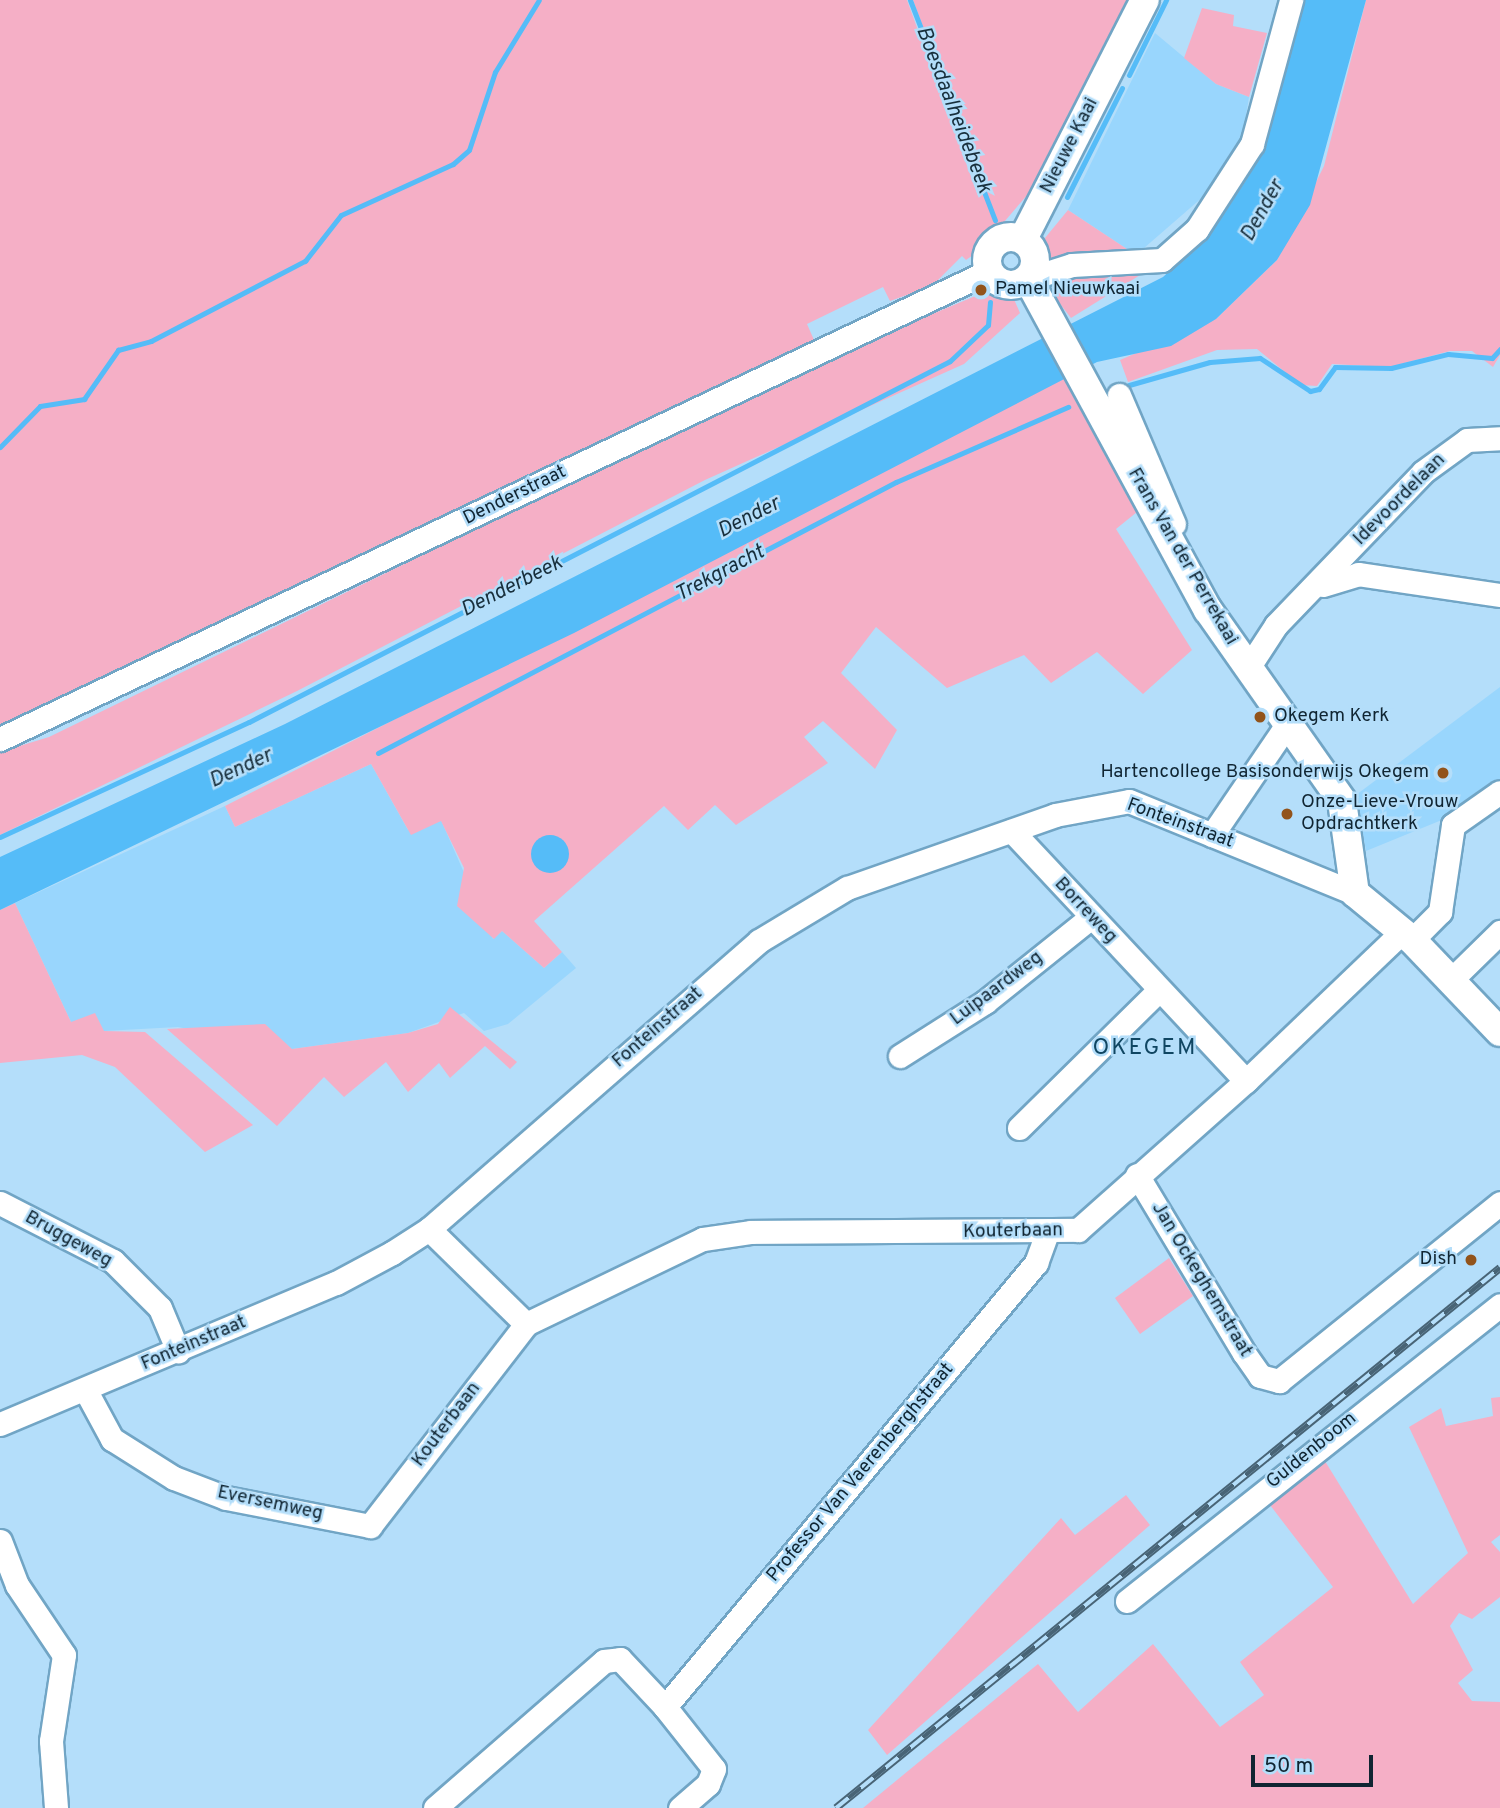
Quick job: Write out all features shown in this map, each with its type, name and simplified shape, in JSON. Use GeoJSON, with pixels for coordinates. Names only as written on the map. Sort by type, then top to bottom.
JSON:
{"type":"FeatureCollection","features":[{"type":"Feature","properties":{"kind":"main road","name":"Nieuwe Kaai"},"geometry":{"type":"LineString","coordinates":[[1023,239],[1145,0]]}},
{"type":"Feature","properties":{"kind":"main road"},"geometry":{"type":"LineString","coordinates":[[1023,239],[1036,258],[1028,279],[1006,285],[989,271],[994,243],[1023,239]]}},
{"type":"Feature","properties":{"kind":"main road","name":"Frans Van der Perrekaai"},"geometry":{"type":"LineString","coordinates":[[1028,279],[1178,555],[1242,659],[1342,802],[1355,893]]}},
{"type":"Feature","properties":{"kind":"main road"},"geometry":{"type":"LineString","coordinates":[[1355,893],[1407,935],[1500,1032]]}},
{"type":"Feature","properties":{"kind":"street"},"geometry":{"type":"LineString","coordinates":[[1028,279],[1072,265],[1162,260],[1197,229],[1252,144],[1291,0]]}},
{"type":"Feature","properties":{"kind":"street","name":"Denderstraat"},"geometry":{"type":"LineString","coordinates":[[0,739],[989,271]]}},
{"type":"Feature","properties":{"kind":"street","name":"Frans Van der Perrekaai"},"geometry":{"type":"LineString","coordinates":[[1119,395],[1177,530],[1178,555]]}},
{"type":"Feature","properties":{"kind":"street","name":"Idevoordelaan"},"geometry":{"type":"LineString","coordinates":[[1242,659],[1445,453],[1467,440],[1500,438]]}},
{"type":"Feature","properties":{"kind":"street","name":"Idevoordelaan"},"geometry":{"type":"LineString","coordinates":[[1313,589],[1358,574],[1500,595]]}},
{"type":"Feature","properties":{"kind":"street"},"geometry":{"type":"LineString","coordinates":[[1212,835],[1288,723]]}},
{"type":"Feature","properties":{"kind":"street","name":"Kouterbaan"},"geometry":{"type":"LineString","coordinates":[[370,1526],[526,1324],[704,1239],[751,1232],[1047,1233],[1078,1230],[1407,935],[1440,912],[1452,825],[1500,792]]}},
{"type":"Feature","properties":{"kind":"street","name":"Fonteinstraat"},"geometry":{"type":"LineString","coordinates":[[0,1424],[86,1391],[336,1283],[429,1229],[800,912],[847,888],[1012,831],[1129,801],[1355,893]]}},
{"type":"Feature","properties":{"kind":"street","name":"Borreweg"},"geometry":{"type":"LineString","coordinates":[[1012,831],[1158,991],[1246,1081]]}},
{"type":"Feature","properties":{"kind":"street","name":"Luipaardweg"},"geometry":{"type":"LineString","coordinates":[[900,1056],[985,1002],[1091,917]]}},
{"type":"Feature","properties":{"kind":"street"},"geometry":{"type":"LineString","coordinates":[[1451,980],[1500,932]]}},
{"type":"Feature","properties":{"kind":"street"},"geometry":{"type":"LineString","coordinates":[[1019,1128],[1158,991]]}},
{"type":"Feature","properties":{"kind":"street","name":"Jan Ockeghemstraat"},"geometry":{"type":"LineString","coordinates":[[1138,1175],[1244,1353],[1261,1376],[1279,1381],[1500,1203]]}},
{"type":"Feature","properties":{"kind":"street","name":"Bruggeweg"},"geometry":{"type":"LineString","coordinates":[[0,1203],[113,1262],[160,1308],[178,1351]]}},
{"type":"Feature","properties":{"kind":"street"},"geometry":{"type":"LineString","coordinates":[[429,1229],[526,1324]]}},
{"type":"Feature","properties":{"kind":"street","name":"Professor Van Vaerenberghstraat"},"geometry":{"type":"LineString","coordinates":[[665,1707],[1035,1264],[1047,1233]]}},
{"type":"Feature","properties":{"kind":"street","name":"Guldenboom"},"geometry":{"type":"LineString","coordinates":[[1127,1601],[1500,1305]]}},
{"type":"Feature","properties":{"kind":"street","name":"Eversemweg"},"geometry":{"type":"LineString","coordinates":[[86,1391],[112,1439],[174,1478],[226,1498],[370,1526]]}},
{"type":"Feature","properties":{"kind":"street"},"geometry":{"type":"LineString","coordinates":[[0,1541],[17,1585],[64,1655],[51,1741],[56,1808]]}},
{"type":"Feature","properties":{"kind":"street"},"geometry":{"type":"LineString","coordinates":[[435,1808],[604,1661],[620,1659],[665,1707],[714,1769],[708,1784],[680,1808]]}},
{"type":"Feature","properties":{"kind":"shaded area"},"geometry":{"type":"Polygon","coordinates":[[[0,0],[907,0],[978,196],[984,189],[913,0],[1133,0],[1041,179],[980,250],[966,260],[962,256],[932,286],[890,301],[883,287],[807,324],[814,340],[0,729],[0,0]]]}},
{"type":"Feature","properties":{"kind":"shaded area"},"geometry":{"type":"Polygon","coordinates":[[[1366,0],[1500,0],[1500,355],[1493,367],[1472,351],[1450,351],[1389,367],[1332,364],[1317,386],[1301,385],[1257,349],[1217,350],[1128,382],[1120,360],[1216,319],[1277,260],[1324,166],[1366,0]]]}},
{"type":"Feature","properties":{"kind":"shaded area"},"geometry":{"type":"Polygon","coordinates":[[[1202,8],[1234,15],[1233,26],[1267,33],[1249,97],[1216,84],[1184,58],[1202,8]]]}},
{"type":"Feature","properties":{"kind":"shaded area"},"geometry":{"type":"Polygon","coordinates":[[[1155,33],[1216,84],[1249,97],[1240,154],[1227,176],[1136,255],[1068,210],[1155,33]]]}},
{"type":"Feature","properties":{"kind":"shaded area"},"geometry":{"type":"Polygon","coordinates":[[[1068,210],[1136,255],[1066,254],[1049,261],[1045,238],[1068,210]]]}},
{"type":"Feature","properties":{"kind":"shaded area"},"geometry":{"type":"Polygon","coordinates":[[[1153,267],[1071,318],[1054,296],[1061,276],[1153,267]]]}},
{"type":"Feature","properties":{"kind":"shaded area"},"geometry":{"type":"Polygon","coordinates":[[[985,292],[1013,297],[1020,313],[964,364],[705,480],[297,691],[0,835],[0,752],[49,737],[827,358],[985,292]]]}},
{"type":"Feature","properties":{"kind":"shaded area"},"geometry":{"type":"Polygon","coordinates":[[[1066,377],[1137,512],[1116,529],[1192,650],[1143,694],[1097,652],[1051,683],[1024,655],[947,688],[876,627],[841,673],[897,730],[875,769],[823,721],[804,737],[828,763],[736,825],[715,805],[688,830],[664,806],[534,921],[562,952],[544,968],[502,931],[494,939],[457,906],[464,868],[441,821],[411,835],[371,764],[235,827],[225,806],[1066,377]]]}},
{"type":"Feature","properties":{"kind":"shaded area","name":"Hartencollege Basisonderwijs Okegem"},"geometry":{"type":"Polygon","coordinates":[[[1500,687],[1500,784],[1454,815],[1366,851],[1356,795],[1500,687]]]}},
{"type":"Feature","properties":{"kind":"shaded area"},"geometry":{"type":"Polygon","coordinates":[[[371,764],[408,830],[441,820],[493,939],[502,931],[544,968],[562,952],[576,968],[508,1024],[484,1031],[464,1013],[408,1033],[292,1049],[178,1027],[104,1031],[71,1022],[15,903],[225,806],[235,827],[371,764]]]}},
{"type":"Feature","properties":{"kind":"shaded area"},"geometry":{"type":"Polygon","coordinates":[[[15,903],[71,1022],[95,1013],[104,1031],[145,1032],[253,1125],[205,1152],[115,1067],[82,1055],[0,1063],[0,910],[15,903]]]}},
{"type":"Feature","properties":{"kind":"shaded area"},"geometry":{"type":"Polygon","coordinates":[[[450,1007],[517,1062],[510,1069],[485,1046],[450,1078],[439,1063],[408,1092],[386,1062],[344,1097],[324,1077],[277,1126],[167,1029],[265,1024],[292,1049],[408,1033],[438,1024],[450,1007]]]}},
{"type":"Feature","properties":{"kind":"shaded area"},"geometry":{"type":"Polygon","coordinates":[[[1169,1258],[1193,1296],[1140,1334],[1115,1298],[1169,1258]]]}},
{"type":"Feature","properties":{"kind":"shaded area"},"geometry":{"type":"Polygon","coordinates":[[[1500,1397],[1500,1535],[1491,1542],[1500,1552],[1500,1597],[1472,1619],[1459,1613],[1450,1626],[1473,1670],[1458,1683],[1472,1701],[1500,1702],[1500,1808],[863,1808],[1038,1664],[1078,1712],[1153,1644],[1220,1727],[1264,1695],[1240,1662],[1333,1587],[1263,1496],[1320,1453],[1413,1604],[1468,1553],[1409,1427],[1441,1408],[1446,1426],[1493,1416],[1491,1398],[1500,1397]]]}},
{"type":"Feature","properties":{"kind":"shaded area"},"geometry":{"type":"Polygon","coordinates":[[[1126,1495],[1150,1525],[887,1755],[868,1730],[1061,1518],[1075,1535],[1126,1495]]]}},
{"type":"Feature","properties":{"kind":"water","name":"Dender"},"geometry":{"type":"Polygon","coordinates":[[[1299,0],[1366,0],[1310,205],[1277,260],[1216,319],[1171,346],[1097,362],[574,633],[0,910],[0,857],[285,724],[1163,277],[1212,232],[1246,180],[1299,0]]]}},
{"type":"Feature","properties":{"kind":"water"},"geometry":{"type":"Polygon","coordinates":[[[550,835],[563,841],[569,854],[563,867],[550,873],[537,867],[531,854],[537,841],[550,835]]]}},
{"type":"Feature","properties":{"kind":"waterway"},"geometry":{"type":"LineString","coordinates":[[0,447],[40,406],[84,399],[118,350],[151,341],[305,261],[341,215],[453,164],[469,150],[495,72],[539,0]]}},
{"type":"Feature","properties":{"kind":"waterway","name":"Boesdaalheidebeek"},"geometry":{"type":"LineString","coordinates":[[910,0],[995,220]]}},
{"type":"Feature","properties":{"kind":"waterway"},"geometry":{"type":"LineString","coordinates":[[1129,75],[1166,0]]}},
{"type":"Feature","properties":{"kind":"waterway"},"geometry":{"type":"LineString","coordinates":[[1067,197],[1122,88]]}},
{"type":"Feature","properties":{"kind":"waterway","name":"Denderbeek"},"geometry":{"type":"LineString","coordinates":[[0,837],[249,722],[950,361],[988,325],[990,302]]}},
{"type":"Feature","properties":{"kind":"waterway","name":"Trekgracht"},"geometry":{"type":"LineString","coordinates":[[1129,385],[1210,362],[1260,358],[1310,391],[1319,389],[1335,367],[1391,368],[1448,354],[1492,358],[1500,349]]}},
{"type":"Feature","properties":{"kind":"waterway","name":"Trekgracht"},"geometry":{"type":"LineString","coordinates":[[378,753],[896,482],[1068,407]]}},
{"type":"Feature","properties":{"kind":"railway"},"geometry":{"type":"LineString","coordinates":[[836,1808],[1500,1268]]}},
{"type":"Feature","properties":{"kind":"place","name":"Pamel Nieuwkaai"},"geometry":{"type":"Point","coordinates":[981,290]}},
{"type":"Feature","properties":{"kind":"place","name":"Okegem Kerk"},"geometry":{"type":"Point","coordinates":[1260,717]}},
{"type":"Feature","properties":{"kind":"place","name":"Hartencollege Basisonderwijs Okegem"},"geometry":{"type":"Point","coordinates":[1443,773]}},
{"type":"Feature","properties":{"kind":"place","name":"Onze-Lieve-Vrouw Opdrachtkerk"},"geometry":{"type":"Point","coordinates":[1287,814]}},
{"type":"Feature","properties":{"kind":"place","name":"Dish"},"geometry":{"type":"Point","coordinates":[1471,1260]}},
{"type":"Feature","properties":{"kind":"district","name":"OKEGEM"},"geometry":{"type":"Point","coordinates":[1145,1049]}}]}
